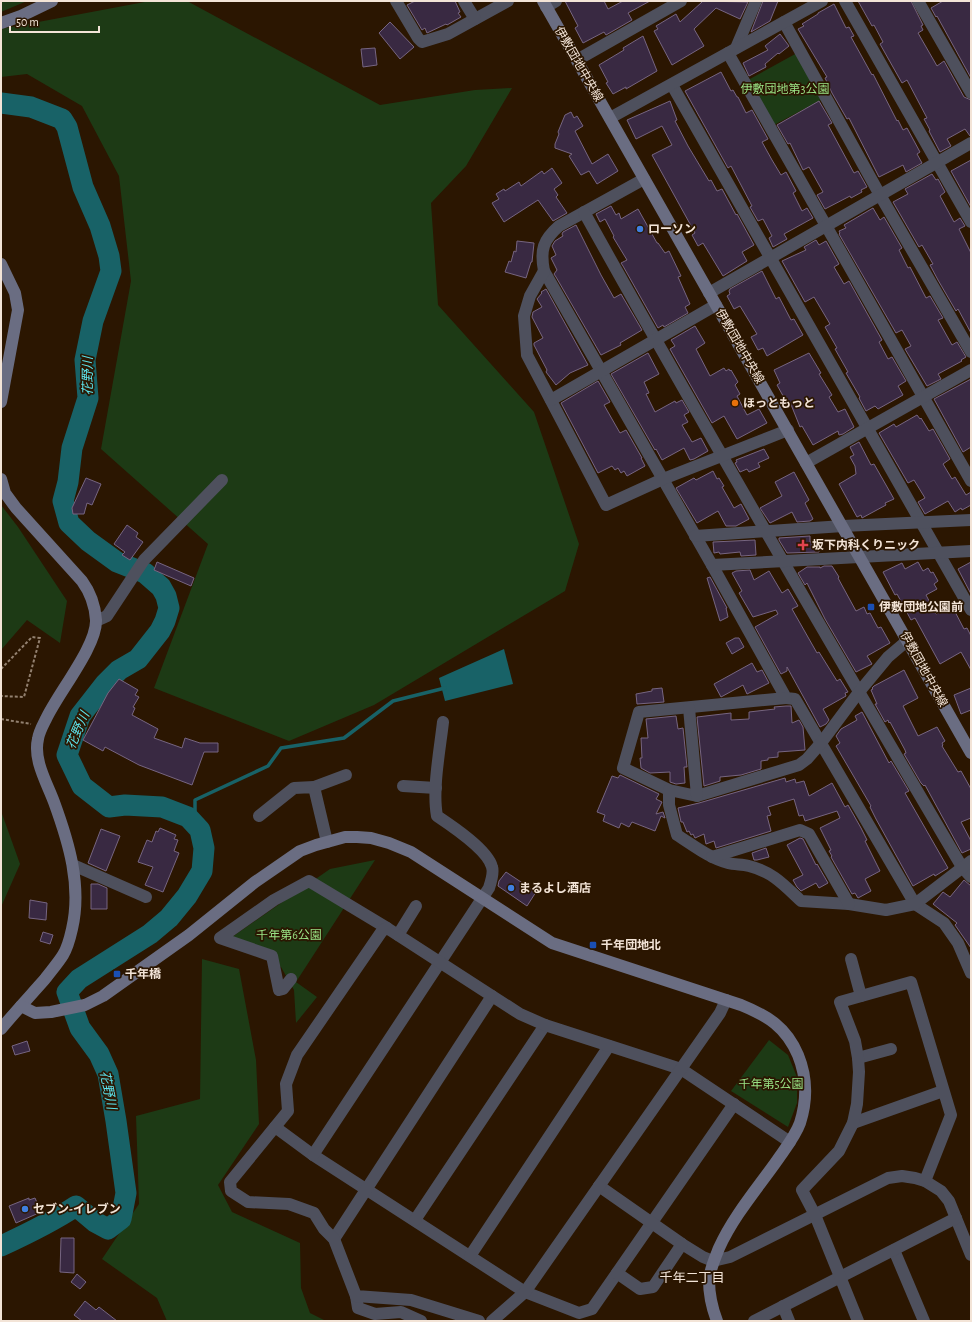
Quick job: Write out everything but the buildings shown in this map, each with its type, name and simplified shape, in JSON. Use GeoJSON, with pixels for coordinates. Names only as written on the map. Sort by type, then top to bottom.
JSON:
{"type":"FeatureCollection","features":[{"type":"Feature","properties":{"kind":"street"},"geometry":{"type":"LineString","coordinates":[[1,23],[21,16],[52,1]]}},
{"type":"Feature","properties":{"kind":"street"},"geometry":{"type":"LineString","coordinates":[[396,1],[418,38],[422,42],[448,34],[508,1]]}},
{"type":"Feature","properties":{"kind":"street"},"geometry":{"type":"LineString","coordinates":[[464,1],[475,20]]}},
{"type":"Feature","properties":{"kind":"street"},"geometry":{"type":"LineString","coordinates":[[577,60],[681,1]]}},
{"type":"Feature","properties":{"kind":"street"},"geometry":{"type":"LineString","coordinates":[[732,50],[756,1]]}},
{"type":"Feature","properties":{"kind":"street"},"geometry":{"type":"LineString","coordinates":[[610,118],[822,1]]}},
{"type":"Feature","properties":{"kind":"street"},"geometry":{"type":"LineString","coordinates":[[845,1],[971,222]]}},
{"type":"Feature","properties":{"kind":"street"},"geometry":{"type":"LineString","coordinates":[[918,1],[971,93]]}},
{"type":"Feature","properties":{"kind":"street","name":"伊敷団地中央線"},"geometry":{"type":"LineString","coordinates":[[548,3],[577,60],[644,179],[971,753]]}},
{"type":"Feature","properties":{"kind":"street"},"geometry":{"type":"LineString","coordinates":[[784,22],[880,195],[971,352]]}},
{"type":"Feature","properties":{"kind":"street"},"geometry":{"type":"LineString","coordinates":[[732,50],[825,226],[971,481]]}},
{"type":"Feature","properties":{"kind":"street"},"geometry":{"type":"LineString","coordinates":[[672,85],[971,610]]}},
{"type":"Feature","properties":{"kind":"street"},"geometry":{"type":"LineString","coordinates":[[710,293],[971,143]]}},
{"type":"Feature","properties":{"kind":"street"},"geometry":{"type":"LineString","coordinates":[[644,179],[559,226],[549,235],[543,246],[542,258],[544,271],[786,698]]}},
{"type":"Feature","properties":{"kind":"street"},"geometry":{"type":"LineString","coordinates":[[584,212],[655,340],[782,562],[859,692],[967,864],[971,877]]}},
{"type":"Feature","properties":{"kind":"street"},"geometry":{"type":"LineString","coordinates":[[1,264],[15,293],[18,310],[1,402]]}},
{"type":"Feature","properties":{"kind":"street"},"geometry":{"type":"LineString","coordinates":[[544,271],[530,296],[524,316],[527,356],[606,505],[663,479],[788,430]]}},
{"type":"Feature","properties":{"kind":"street"},"geometry":{"type":"LineString","coordinates":[[551,400],[716,305]]}},
{"type":"Feature","properties":{"kind":"street"},"geometry":{"type":"LineString","coordinates":[[806,463],[971,370]]}},
{"type":"Feature","properties":{"kind":"street"},"geometry":{"type":"LineString","coordinates":[[1,479],[6,493],[16,508],[82,581],[89,591],[94,605],[96,621],[93,637],[84,655],[42,726],[38,739],[37,751],[39,762],[63,826],[73,865],[76,901],[75,917],[69,940],[63,955],[1,1029]]}},
{"type":"Feature","properties":{"kind":"street"},"geometry":{"type":"LineString","coordinates":[[96,621],[107,616],[144,560],[222,480]]}},
{"type":"Feature","properties":{"kind":"street"},"geometry":{"type":"LineString","coordinates":[[695,536],[843,526],[971,520]]}},
{"type":"Feature","properties":{"kind":"street"},"geometry":{"type":"LineString","coordinates":[[712,565],[971,551]]}},
{"type":"Feature","properties":{"kind":"street"},"geometry":{"type":"LineString","coordinates":[[908,640],[888,657],[859,692],[821,743],[807,759],[799,765],[698,796],[669,790],[623,768],[639,712],[786,698],[795,699],[821,743],[914,904],[944,923],[958,943],[971,973]]}},
{"type":"Feature","properties":{"kind":"street"},"geometry":{"type":"LineString","coordinates":[[689,708],[698,796]]}},
{"type":"Feature","properties":{"kind":"street"},"geometry":{"type":"LineString","coordinates":[[313,1155],[489,888],[492,880],[493,867],[484,854],[474,843],[437,816],[435,806],[436,788],[443,722]]}},
{"type":"Feature","properties":{"kind":"street"},"geometry":{"type":"LineString","coordinates":[[259,816],[294,788],[314,787],[346,775]]}},
{"type":"Feature","properties":{"kind":"street"},"geometry":{"type":"LineString","coordinates":[[403,786],[436,788]]}},
{"type":"Feature","properties":{"kind":"street"},"geometry":{"type":"LineString","coordinates":[[314,787],[327,842]]}},
{"type":"Feature","properties":{"kind":"street"},"geometry":{"type":"LineString","coordinates":[[669,790],[668,805],[677,835],[712,857],[728,863],[748,865],[765,871],[777,878],[801,902],[849,904],[886,910],[914,904],[967,864]]}},
{"type":"Feature","properties":{"kind":"street"},"geometry":{"type":"LineString","coordinates":[[712,857],[800,830],[809,834],[849,904]]}},
{"type":"Feature","properties":{"kind":"street"},"geometry":{"type":"LineString","coordinates":[[21,1006],[35,1013],[50,1012],[85,1005],[103,996],[189,935],[255,882],[300,851],[345,837],[357,837],[371,838],[390,843],[411,852],[552,943],[726,1000],[760,1013],[785,1032],[803,1066],[806,1088],[804,1108],[799,1124],[790,1142],[727,1232],[713,1261],[709,1279],[710,1296],[717,1321]]}},
{"type":"Feature","properties":{"kind":"street"},"geometry":{"type":"LineString","coordinates":[[73,865],[146,897]]}},
{"type":"Feature","properties":{"kind":"street"},"geometry":{"type":"LineString","coordinates":[[291,979],[283,989],[279,990],[272,956],[220,938],[274,900],[309,881],[387,928],[520,1014],[545,1026],[681,1069],[790,1142]]}},
{"type":"Feature","properties":{"kind":"street"},"geometry":{"type":"LineString","coordinates":[[398,935],[416,906]]}},
{"type":"Feature","properties":{"kind":"street"},"geometry":{"type":"LineString","coordinates":[[387,928],[382,931],[297,1055],[286,1084],[288,1111],[230,1182],[231,1191],[248,1202],[289,1204],[314,1213],[324,1229],[334,1239],[356,1296],[358,1308],[374,1314],[401,1312],[421,1321]]}},
{"type":"Feature","properties":{"kind":"street"},"geometry":{"type":"LineString","coordinates":[[851,959],[861,996]]}},
{"type":"Feature","properties":{"kind":"street"},"geometry":{"type":"LineString","coordinates":[[858,1321],[815,1215],[802,1190],[839,1151],[853,1123],[857,1104],[859,1072],[858,1058],[855,1041],[840,1002],[911,982],[951,1115],[925,1181]]}},
{"type":"Feature","properties":{"kind":"street"},"geometry":{"type":"LineString","coordinates":[[334,1239],[492,996]]}},
{"type":"Feature","properties":{"kind":"street"},"geometry":{"type":"LineString","coordinates":[[492,1321],[525,1292],[720,1013],[726,1000]]}},
{"type":"Feature","properties":{"kind":"street"},"geometry":{"type":"LineString","coordinates":[[415,1220],[545,1026]]}},
{"type":"Feature","properties":{"kind":"street"},"geometry":{"type":"LineString","coordinates":[[470,1256],[609,1046]]}},
{"type":"Feature","properties":{"kind":"street"},"geometry":{"type":"LineString","coordinates":[[858,1058],[891,1049]]}},
{"type":"Feature","properties":{"kind":"street"},"geometry":{"type":"LineString","coordinates":[[853,1123],[943,1091]]}},
{"type":"Feature","properties":{"kind":"street"},"geometry":{"type":"LineString","coordinates":[[275,1127],[313,1155],[525,1292],[579,1313],[592,1309],[734,1104]]}},
{"type":"Feature","properties":{"kind":"street"},"geometry":{"type":"LineString","coordinates":[[599,1186],[682,1244],[703,1257],[713,1261],[730,1257],[888,1178],[902,1176],[925,1181],[940,1191],[949,1201],[971,1255]]}},
{"type":"Feature","properties":{"kind":"street"},"geometry":{"type":"LineString","coordinates":[[754,1321],[956,1218]]}},
{"type":"Feature","properties":{"kind":"street"},"geometry":{"type":"LineString","coordinates":[[617,1273],[640,1289],[653,1287],[682,1244]]}},
{"type":"Feature","properties":{"kind":"street"},"geometry":{"type":"LineString","coordinates":[[894,1250],[924,1321]]}},
{"type":"Feature","properties":{"kind":"street"},"geometry":{"type":"LineString","coordinates":[[356,1296],[411,1300],[479,1321]]}},
{"type":"Feature","properties":{"kind":"street"},"geometry":{"type":"LineString","coordinates":[[783,1306],[789,1321]]}},
{"type":"Feature","properties":{"kind":"path"},"geometry":{"type":"LineString","coordinates":[[1,669],[32,637],[40,638],[24,697],[1,696]]}},
{"type":"Feature","properties":{"kind":"path"},"geometry":{"type":"LineString","coordinates":[[1,719],[42,726]]}},
{"type":"Feature","properties":{"kind":"green space"},"geometry":{"type":"Polygon","coordinates":[[[1,1],[27,1],[1,12],[1,1]]]}},
{"type":"Feature","properties":{"kind":"green space"},"geometry":{"type":"Polygon","coordinates":[[[150,1],[187,1],[380,105],[475,90],[512,88],[466,166],[431,203],[438,305],[534,412],[579,544],[565,591],[374,705],[289,741],[154,688],[208,544],[101,449],[131,281],[119,176],[82,106],[27,74],[1,77],[1,29],[150,1]]]}},
{"type":"Feature","properties":{"kind":"green space","name":"伊敷団地第3公園"},"geometry":{"type":"Polygon","coordinates":[[[797,53],[823,99],[774,125],[748,80],[797,53]]]}},
{"type":"Feature","properties":{"kind":"green space"},"geometry":{"type":"Polygon","coordinates":[[[1,505],[18,527],[67,601],[60,643],[27,620],[1,650],[1,505]]]}},
{"type":"Feature","properties":{"kind":"green space"},"geometry":{"type":"Polygon","coordinates":[[[1,811],[20,864],[1,907],[1,811]]]}},
{"type":"Feature","properties":{"kind":"green space","name":"千年第6公園"},"geometry":{"type":"Polygon","coordinates":[[[375,860],[296,982],[317,997],[296,1023],[294,990],[281,967],[232,937],[330,869],[375,860]]]}},
{"type":"Feature","properties":{"kind":"green space"},"geometry":{"type":"Polygon","coordinates":[[[202,959],[239,969],[256,1060],[259,1124],[218,1185],[232,1212],[300,1243],[301,1288],[310,1313],[326,1321],[167,1321],[157,1298],[102,1259],[139,1204],[136,1116],[200,1099],[202,959]]]}},
{"type":"Feature","properties":{"kind":"green space","name":"千年第5公園"},"geometry":{"type":"Polygon","coordinates":[[[769,1040],[788,1055],[797,1077],[797,1103],[788,1127],[731,1091],[769,1040]]]}},
{"type":"Feature","properties":{"kind":"water"},"geometry":{"type":"Polygon","coordinates":[[[504,649],[513,684],[445,701],[439,678],[504,649]]]}},
{"type":"Feature","properties":{"kind":"waterway","name":"花野川"},"geometry":{"type":"LineString","coordinates":[[1,103],[31,107],[62,119],[67,127],[83,187],[100,226],[109,256],[111,271],[93,321],[85,360],[88,398],[72,448],[68,482],[63,501],[69,523],[88,541],[117,562],[145,573],[161,587],[166,596],[169,608],[160,631],[138,659],[119,670],[105,684],[80,716],[67,755],[82,786],[109,807],[125,805],[162,807],[188,817],[200,830],[204,848],[202,871],[187,896],[169,918],[150,934],[79,979],[67,992],[80,1028],[99,1054],[108,1074],[126,1193],[121,1219],[108,1229],[95,1222],[76,1206],[39,1228],[1,1246]]}},
{"type":"Feature","properties":{"kind":"waterway"},"geometry":{"type":"LineString","coordinates":[[195,825],[195,800],[268,766],[281,748],[344,738],[393,701],[445,688]]}},
{"type":"Feature","properties":{"kind":"place","name":"ローソン"},"geometry":{"type":"Point","coordinates":[640,229]}},
{"type":"Feature","properties":{"kind":"place","name":"ほっともっと"},"geometry":{"type":"Point","coordinates":[735,403]}},
{"type":"Feature","properties":{"kind":"place","name":"坂下内科くりニック"},"geometry":{"type":"Point","coordinates":[803,545]}},
{"type":"Feature","properties":{"kind":"place","name":"伊敷団地公園前"},"geometry":{"type":"Point","coordinates":[871,607]}},
{"type":"Feature","properties":{"kind":"place","name":"まるよし酒店"},"geometry":{"type":"Point","coordinates":[511,888]}},
{"type":"Feature","properties":{"kind":"place","name":"千年団地北"},"geometry":{"type":"Point","coordinates":[593,945]}},
{"type":"Feature","properties":{"kind":"place","name":"千年橋"},"geometry":{"type":"Point","coordinates":[117,974]}},
{"type":"Feature","properties":{"kind":"place","name":"セブン-イレブン"},"geometry":{"type":"Point","coordinates":[25,1209]}},
{"type":"Feature","properties":{"kind":"district","name":"千年二丁目"},"geometry":{"type":"Point","coordinates":[692,1277]}}]}
